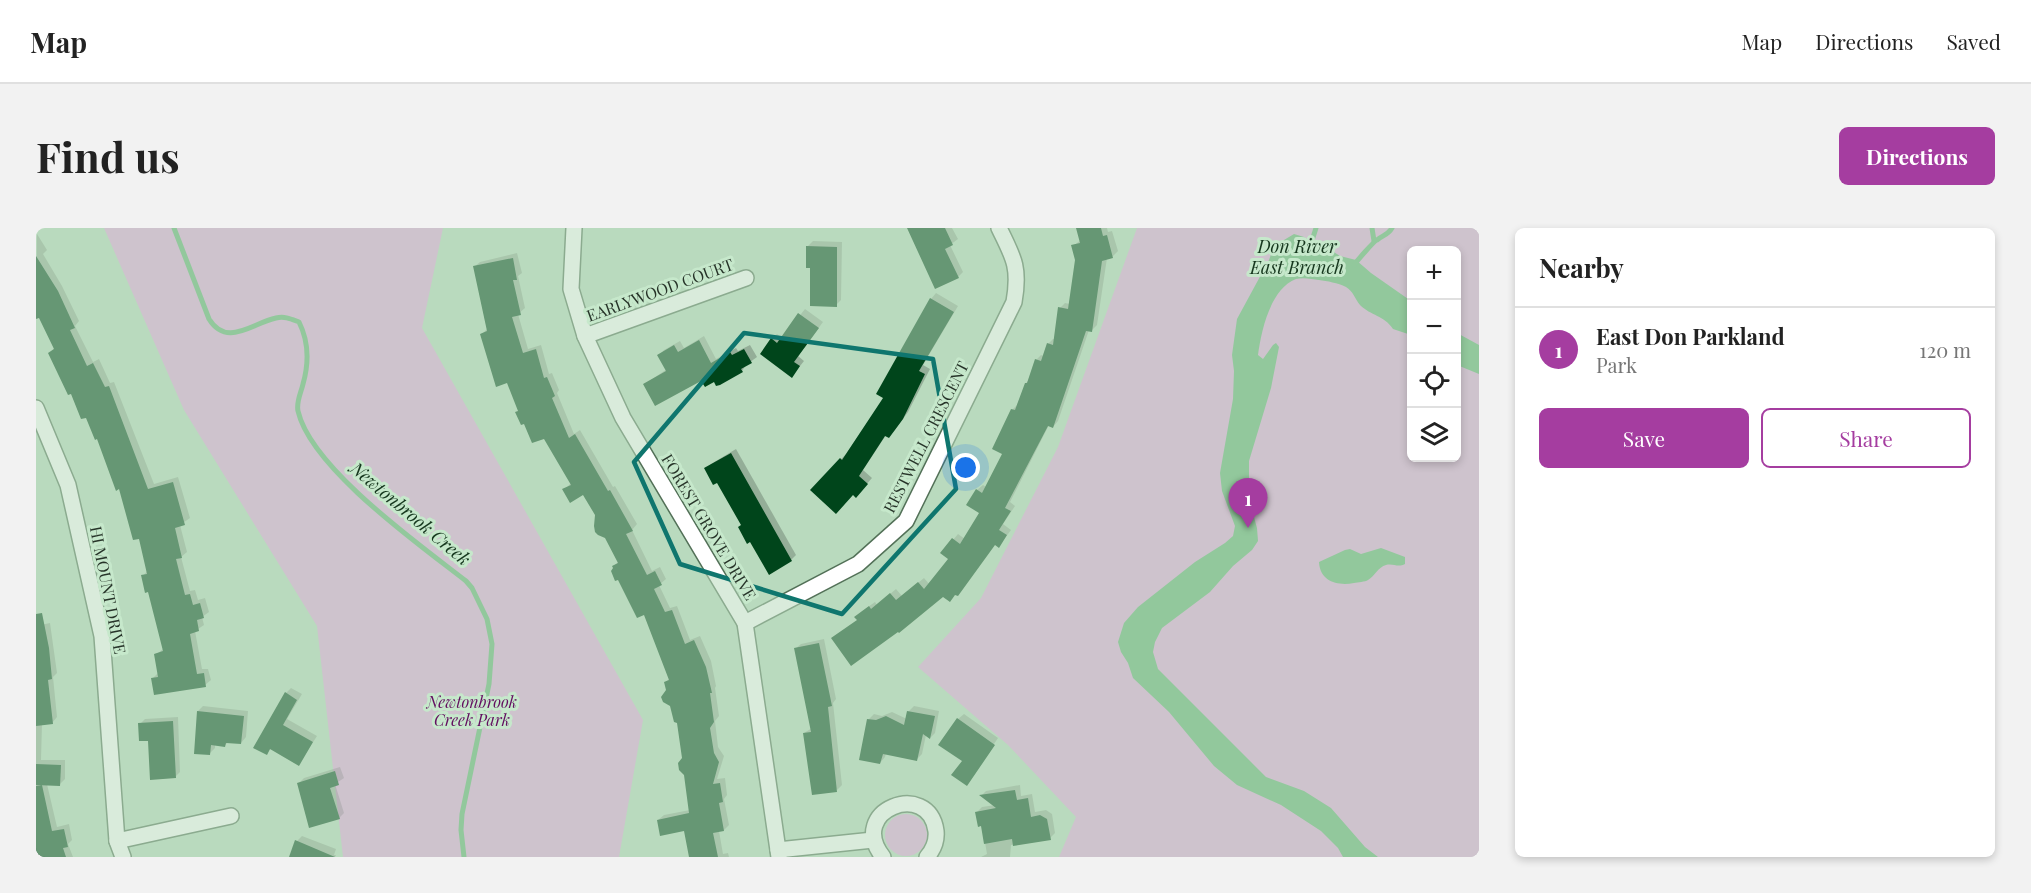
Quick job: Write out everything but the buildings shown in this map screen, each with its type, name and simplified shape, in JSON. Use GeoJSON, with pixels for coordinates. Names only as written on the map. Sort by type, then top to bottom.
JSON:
{"type":"FeatureCollection","features":[{"type":"Feature","properties":{"kind":"street","name":"FOREST GROVE DRIVE"},"geometry":{"type":"LineString","coordinates":[[574,228],[572,289],[585,336],[623,418],[745,623],[778,853]]}},
{"type":"Feature","properties":{"kind":"street","name":"RESTWELL CRESCENT"},"geometry":{"type":"LineString","coordinates":[[745,623],[858,564],[906,521],[1014,302],[1018,280],[1014,258],[999,228]]}},
{"type":"Feature","properties":{"kind":"street","name":"EARLYWOOD COURT"},"geometry":{"type":"LineString","coordinates":[[585,336],[746,278]]}},
{"type":"Feature","properties":{"kind":"street","name":"HI MOUNT DRIVE"},"geometry":{"type":"LineString","coordinates":[[36,408],[68,485],[102,636],[117,841],[123,857]]}},
{"type":"Feature","properties":{"kind":"street"},"geometry":{"type":"LineString","coordinates":[[882,857],[873,840],[873,830],[883,812],[901,803],[921,808],[929,814],[934,823],[935,844],[927,857]]}},
{"type":"Feature","properties":{"kind":"street"},"geometry":{"type":"LineString","coordinates":[[117,841],[231,816]]}},
{"type":"Feature","properties":{"kind":"street"},"geometry":{"type":"LineString","coordinates":[[778,853],[873,840]]}},
{"type":"Feature","properties":{"kind":"highlighted area"},"geometry":{"type":"Polygon","coordinates":[[[744,333],[933,359],[956,489],[842,614],[680,564],[634,462],[744,333]]]}},
{"type":"Feature","properties":{"kind":"green space","name":"Newtonbrook Creek Park"},"geometry":{"type":"Polygon","coordinates":[[[104,228],[443,228],[422,328],[643,720],[619,857],[343,857],[317,626],[184,410],[104,228]]]}},
{"type":"Feature","properties":{"kind":"green space"},"geometry":{"type":"Polygon","coordinates":[[[1137,228],[1479,228],[1479,857],[1059,857],[1076,817],[1008,745],[918,667],[981,598],[1058,447],[1137,228]]]}},
{"type":"Feature","properties":{"kind":"green space"},"geometry":{"type":"Polygon","coordinates":[[[906,814],[921,820],[927,835],[921,850],[906,856],[891,850],[885,835],[891,820],[906,814]]]}},
{"type":"Feature","properties":{"kind":"water","name":"Don River East Branch"},"geometry":{"type":"Polygon","coordinates":[[[1294,234],[1320,243],[1340,256],[1356,260],[1407,298],[1407,334],[1393,329],[1386,321],[1364,309],[1350,291],[1340,284],[1299,278],[1287,284],[1280,292],[1273,301],[1264,323],[1258,355],[1263,359],[1273,345],[1276,343],[1279,347],[1271,388],[1249,461],[1249,499],[1258,541],[1210,592],[1162,628],[1153,652],[1158,669],[1266,777],[1304,791],[1331,808],[1365,847],[1378,857],[1343,857],[1338,848],[1321,831],[1281,805],[1237,785],[1214,766],[1169,712],[1133,678],[1118,642],[1124,623],[1138,607],[1195,562],[1233,536],[1235,526],[1222,491],[1220,473],[1233,399],[1232,355],[1237,319],[1269,260],[1274,246],[1294,234]]]}},
{"type":"Feature","properties":{"kind":"water"},"geometry":{"type":"Polygon","coordinates":[[[1461,335],[1479,345],[1479,374],[1461,367],[1461,335]]]}},
{"type":"Feature","properties":{"kind":"water"},"geometry":{"type":"Polygon","coordinates":[[[1381,548],[1405,557],[1405,564],[1386,565],[1367,581],[1348,584],[1331,581],[1320,569],[1319,562],[1345,550],[1350,549],[1361,554],[1381,548]]]}},
{"type":"Feature","properties":{"kind":"waterway","name":"Newtonbrook Creek"},"geometry":{"type":"LineString","coordinates":[[174,228],[209,319],[216,327],[224,332],[232,333],[279,317],[299,322],[305,337],[307,360],[298,411],[307,433],[323,457],[370,504],[466,581],[472,588],[487,619],[492,644],[489,684],[462,814],[464,857]]}},
{"type":"Feature","properties":{"kind":"waterway"},"geometry":{"type":"LineString","coordinates":[[1310,247],[1316,228]]}},
{"type":"Feature","properties":{"kind":"waterway"},"geometry":{"type":"LineString","coordinates":[[1372,228],[1374,241]]}},
{"type":"Feature","properties":{"kind":"waterway"},"geometry":{"type":"LineString","coordinates":[[1354,265],[1372,244],[1392,228]]}},
{"type":"Feature","properties":{"kind":"place","name":"East Don Parkland"},"geometry":{"type":"Point","coordinates":[1248,528]}}]}
